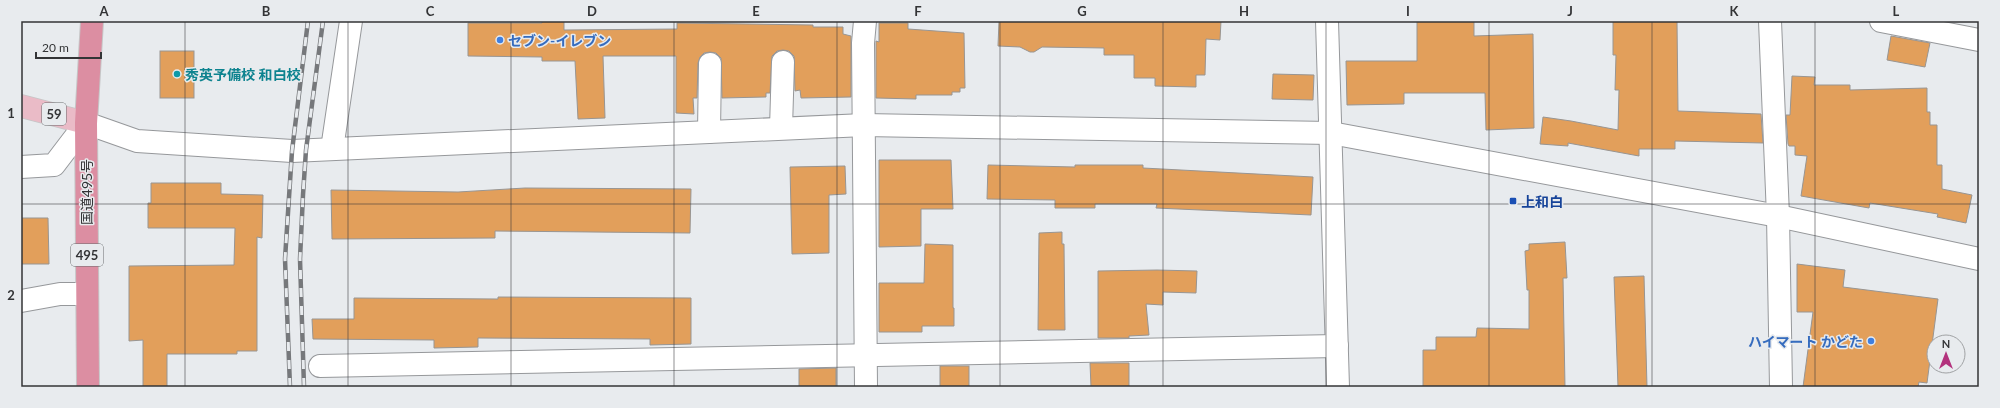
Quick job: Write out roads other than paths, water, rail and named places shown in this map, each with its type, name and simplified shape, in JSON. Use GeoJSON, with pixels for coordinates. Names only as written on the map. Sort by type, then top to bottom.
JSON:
{"type":"FeatureCollection","features":[{"type":"Feature","properties":{"kind":"highway","name":"国道495号"},"geometry":{"type":"LineString","coordinates":[[88,387],[86,123],[92,21]]}},
{"type":"Feature","properties":{"kind":"main road","name":"59"},"geometry":{"type":"LineString","coordinates":[[21,106],[86,123]]}},
{"type":"Feature","properties":{"kind":"street"},"geometry":{"type":"LineString","coordinates":[[332,149],[351,21]]}},
{"type":"Feature","properties":{"kind":"street"},"geometry":{"type":"LineString","coordinates":[[865,21],[863,43],[866,387]]}},
{"type":"Feature","properties":{"kind":"street"},"geometry":{"type":"LineString","coordinates":[[1327,21],[1338,387]]}},
{"type":"Feature","properties":{"kind":"street"},"geometry":{"type":"LineString","coordinates":[[1770,21],[1778,216],[1781,387]]}},
{"type":"Feature","properties":{"kind":"street"},"geometry":{"type":"LineString","coordinates":[[1881,21],[1935,26],[1979,40]]}},
{"type":"Feature","properties":{"kind":"street"},"geometry":{"type":"LineString","coordinates":[[781,128],[783,62]]}},
{"type":"Feature","properties":{"kind":"street"},"geometry":{"type":"LineString","coordinates":[[709,132],[710,64]]}},
{"type":"Feature","properties":{"kind":"street"},"geometry":{"type":"LineString","coordinates":[[21,167],[54,165],[86,123],[137,141],[292,151],[864,125],[1331,133],[1778,216],[1979,259]]}},
{"type":"Feature","properties":{"kind":"street"},"geometry":{"type":"LineString","coordinates":[[21,301],[60,294],[87,294]]}},
{"type":"Feature","properties":{"kind":"street"},"geometry":{"type":"LineString","coordinates":[[320,366],[1337,346]]}},
{"type":"Feature","properties":{"kind":"railway"},"geometry":{"type":"LineString","coordinates":[[290,387],[285,259],[292,151],[308,21]]}},
{"type":"Feature","properties":{"kind":"railway"},"geometry":{"type":"LineString","coordinates":[[304,387],[300,259],[303,195],[306,150],[323,21]]}},
{"type":"Feature","properties":{"kind":"place","name":"セブン-イレブン"},"geometry":{"type":"Point","coordinates":[500,40]}},
{"type":"Feature","properties":{"kind":"place","name":"秀英予備校 和白校"},"geometry":{"type":"Point","coordinates":[177,74]}},
{"type":"Feature","properties":{"kind":"place","name":"上和白"},"geometry":{"type":"Point","coordinates":[1513,201]}},
{"type":"Feature","properties":{"kind":"place","name":"ハイマート かどた"},"geometry":{"type":"Point","coordinates":[1871,341]}}]}
